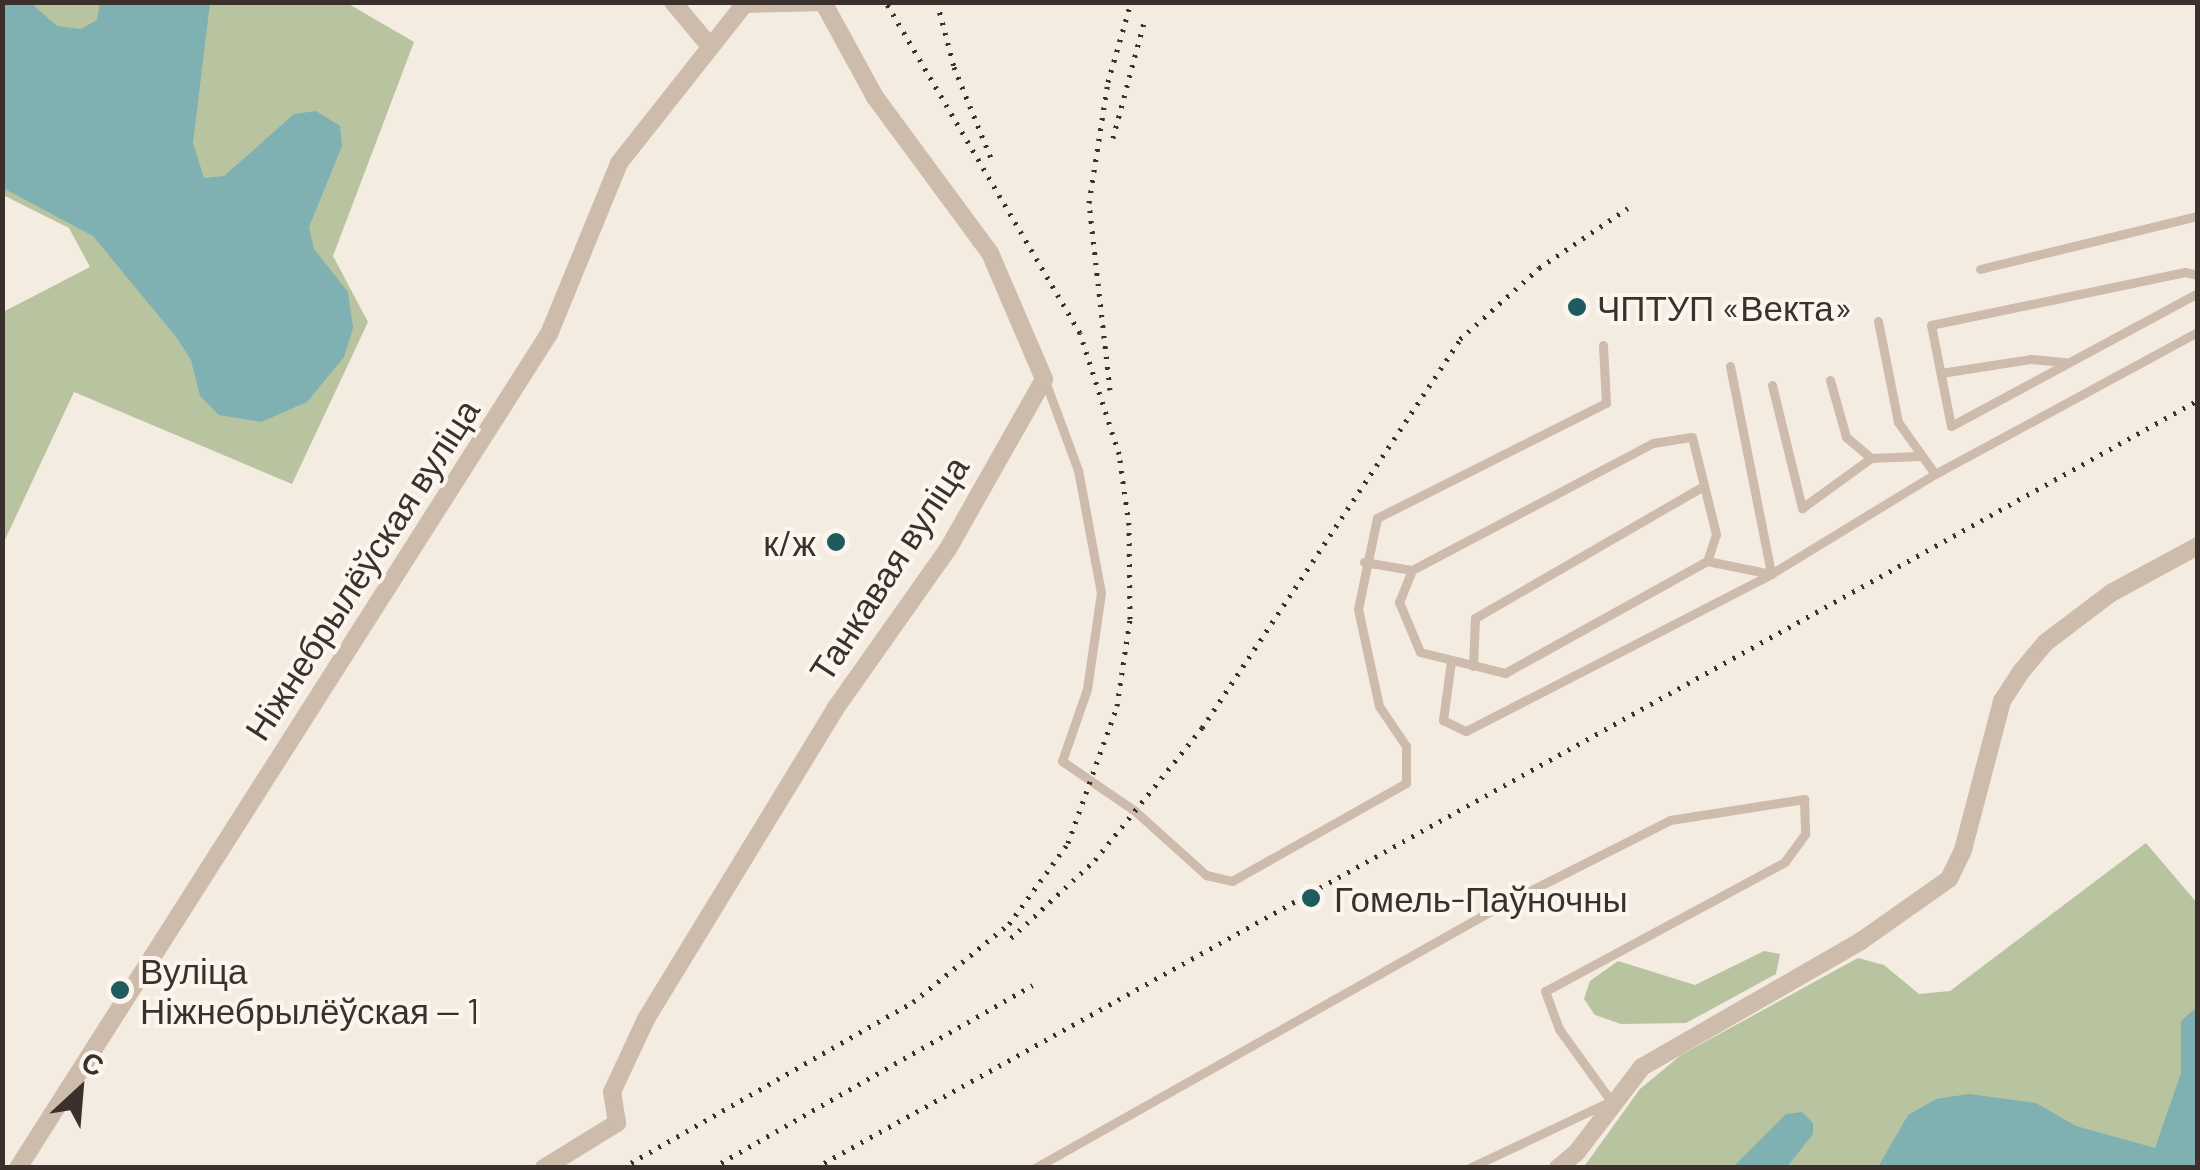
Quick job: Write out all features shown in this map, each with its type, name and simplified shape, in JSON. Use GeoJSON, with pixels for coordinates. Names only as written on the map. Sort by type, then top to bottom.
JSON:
{"type":"FeatureCollection","features":[{"type":"Feature","properties":{"kind":"street"},"geometry":{"type":"LineString","coordinates":[[673,2],[708,44]]}},
{"type":"Feature","properties":{"kind":"street"},"geometry":{"type":"LineString","coordinates":[[824,4],[875,97],[990,252],[1044,379]]}},
{"type":"Feature","properties":{"kind":"street","name":"Ніжнебрылёўская вуліца"},"geometry":{"type":"LineString","coordinates":[[18,1168],[550,334],[619,163],[708,44],[743,6]]}},
{"type":"Feature","properties":{"kind":"street","name":"Танкавая вуліца"},"geometry":{"type":"LineString","coordinates":[[544,1168],[617,1123],[612,1092],[646,1019],[835,709],[948,549],[1044,379]]}},
{"type":"Feature","properties":{"kind":"street"},"geometry":{"type":"LineString","coordinates":[[1558,1168],[1603,1121],[1611,1101],[1662,1052],[1861,941],[1949,879],[1964,850],[2002,702],[2020,673],[2045,643],[2111,593],[2198,546]]}},
{"type":"Feature","properties":{"kind":"lane"},"geometry":{"type":"LineString","coordinates":[[743,6],[824,4]]}},
{"type":"Feature","properties":{"kind":"lane"},"geometry":{"type":"LineString","coordinates":[[1980,269],[2198,216]]}},
{"type":"Feature","properties":{"kind":"lane"},"geometry":{"type":"LineString","coordinates":[[2198,275],[2185,272],[1931,326],[1951,426],[2198,293]]}},
{"type":"Feature","properties":{"kind":"lane"},"geometry":{"type":"LineString","coordinates":[[1878,320],[1898,422],[1935,474]]}},
{"type":"Feature","properties":{"kind":"lane"},"geometry":{"type":"LineString","coordinates":[[1452,661],[1442,720],[1466,731],[1771,574],[1935,474],[2198,332]]}},
{"type":"Feature","properties":{"kind":"lane"},"geometry":{"type":"LineString","coordinates":[[1044,379],[1078,470],[1101,593],[1087,688],[1062,761],[1135,811],[1206,875],[1232,881],[1406,783],[1406,746],[1378,706],[1358,609],[1364,562],[1378,518],[1606,403],[1603,345]]}},
{"type":"Feature","properties":{"kind":"lane"},"geometry":{"type":"LineString","coordinates":[[1940,373],[2030,358],[2068,362]]}},
{"type":"Feature","properties":{"kind":"lane"},"geometry":{"type":"LineString","coordinates":[[1730,366],[1771,574]]}},
{"type":"Feature","properties":{"kind":"lane"},"geometry":{"type":"LineString","coordinates":[[1830,380],[1846,437],[1872,458]]}},
{"type":"Feature","properties":{"kind":"lane"},"geometry":{"type":"LineString","coordinates":[[1772,386],[1802,508],[1872,458],[1919,456]]}},
{"type":"Feature","properties":{"kind":"lane"},"geometry":{"type":"LineString","coordinates":[[1364,562],[1412,570],[1653,443],[1692,437],[1716,534],[1707,560]]}},
{"type":"Feature","properties":{"kind":"lane"},"geometry":{"type":"LineString","coordinates":[[1473,666],[1475,618],[1704,486]]}},
{"type":"Feature","properties":{"kind":"lane"},"geometry":{"type":"LineString","coordinates":[[1412,570],[1399,602],[1420,652],[1505,673],[1707,560],[1771,574]]}},
{"type":"Feature","properties":{"kind":"lane"},"geometry":{"type":"LineString","coordinates":[[1035,1168],[1498,907],[1670,820],[1804,799],[1805,834],[1785,862],[1545,991],[1559,1029],[1611,1101],[1469,1168]]}},
{"type":"Feature","properties":{"kind":"green space"},"geometry":{"type":"Polygon","coordinates":[[[3,3],[347,3],[414,42],[333,256],[368,322],[292,484],[74,392],[3,544],[3,312],[90,267],[69,228],[3,195],[3,3]]]}},
{"type":"Feature","properties":{"kind":"green space"},"geometry":{"type":"Polygon","coordinates":[[[2146,843],[2197,903],[2197,1167],[1583,1168],[1640,1089],[1681,1055],[1858,958],[1884,965],[1919,994],[1950,991],[2146,843]]]}},
{"type":"Feature","properties":{"kind":"green space"},"geometry":{"type":"Polygon","coordinates":[[[1764,951],[1780,954],[1776,974],[1686,1023],[1621,1024],[1595,1015],[1584,999],[1590,981],[1618,961],[1695,985],[1764,951]]]}},
{"type":"Feature","properties":{"kind":"water"},"geometry":{"type":"Polygon","coordinates":[[[3,2],[31,3],[57,26],[81,29],[97,20],[100,3],[210,3],[193,143],[204,178],[224,176],[294,114],[316,111],[340,126],[342,146],[309,227],[314,249],[348,292],[353,328],[344,357],[307,402],[261,422],[219,415],[200,396],[191,360],[177,338],[93,236],[3,188],[3,2]]]}},
{"type":"Feature","properties":{"kind":"water"},"geometry":{"type":"Polygon","coordinates":[[[2197,1007],[2197,1167],[1878,1167],[1908,1115],[1936,1099],[1969,1094],[2036,1103],[2076,1126],[2155,1148],[2181,1073],[2181,1021],[2197,1007]]]}},
{"type":"Feature","properties":{"kind":"water"},"geometry":{"type":"Polygon","coordinates":[[[1802,1112],[1813,1123],[1813,1134],[1787,1167],[1733,1167],[1786,1114],[1802,1112]]]}},
{"type":"Feature","properties":{"kind":"railway"},"geometry":{"type":"LineString","coordinates":[[622,1168],[913,1002],[1009,924],[1068,843],[1117,706],[1130,619],[1129,525],[1119,454],[1080,333],[886,2]]}},
{"type":"Feature","properties":{"kind":"railway"},"geometry":{"type":"LineString","coordinates":[[937,2],[954,67],[993,163]]}},
{"type":"Feature","properties":{"kind":"railway"},"geometry":{"type":"LineString","coordinates":[[1110,390],[1089,203],[1108,82],[1131,2]]}},
{"type":"Feature","properties":{"kind":"railway"},"geometry":{"type":"LineString","coordinates":[[1113,138],[1144,22]]}},
{"type":"Feature","properties":{"kind":"railway"},"geometry":{"type":"LineString","coordinates":[[1011,938],[1095,860],[1202,728],[1460,339],[1539,268],[1628,208]]}},
{"type":"Feature","properties":{"kind":"railway"},"geometry":{"type":"LineString","coordinates":[[815,1168],[2198,400]]}},
{"type":"Feature","properties":{"kind":"railway"},"geometry":{"type":"LineString","coordinates":[[712,1168],[1033,985]]}},
{"type":"Feature","properties":{"kind":"place","name":"ЧПТУП «Векта»"},"geometry":{"type":"Point","coordinates":[1577,307]}},
{"type":"Feature","properties":{"kind":"place","name":"к/ж"},"geometry":{"type":"Point","coordinates":[836,542]}},
{"type":"Feature","properties":{"kind":"place","name":"Гомель-Паўночны"},"geometry":{"type":"Point","coordinates":[1311,898]}},
{"type":"Feature","properties":{"kind":"place","name":"Вуліца Ніжнебрылёўская — 1"},"geometry":{"type":"Point","coordinates":[120,990]}}]}
